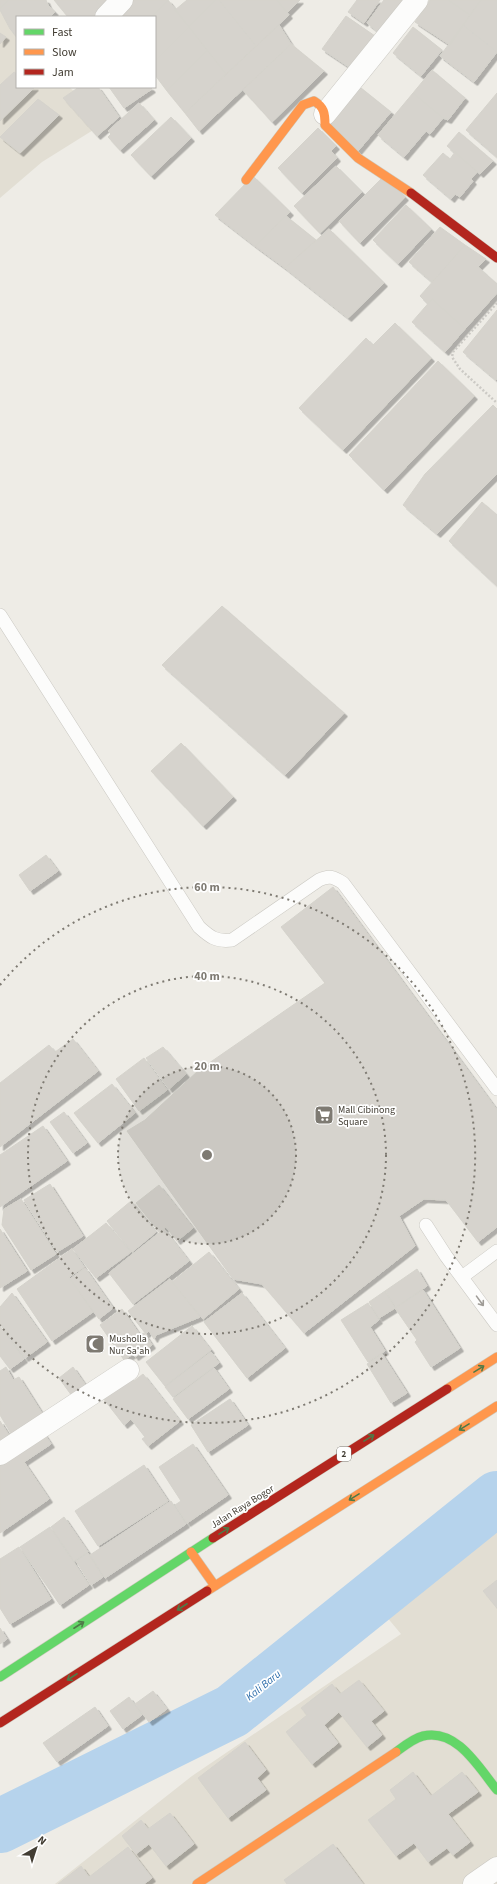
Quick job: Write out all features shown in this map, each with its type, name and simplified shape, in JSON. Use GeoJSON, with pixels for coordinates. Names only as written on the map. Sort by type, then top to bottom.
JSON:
{"type":"FeatureCollection","features":[{"type":"Feature","properties":{"kind":"main road"},"geometry":{"type":"LineString","coordinates":[[246,180],[303,106],[314,101],[322,106],[325,114],[325,125],[358,158],[410,192],[497,258]]}},
{"type":"Feature","properties":{"kind":"main road","name":"Jalan Raya Bogor"},"geometry":{"type":"LineString","coordinates":[[0,1677],[191,1552],[497,1357]]}},
{"type":"Feature","properties":{"kind":"main road"},"geometry":{"type":"LineString","coordinates":[[0,1723],[497,1406]]}},
{"type":"Feature","properties":{"kind":"main road"},"geometry":{"type":"LineString","coordinates":[[191,1552],[215,1586]]}},
{"type":"Feature","properties":{"kind":"main road"},"geometry":{"type":"LineString","coordinates":[[197,1884],[406,1745],[423,1736],[441,1735],[456,1742],[497,1790]]}},
{"type":"Feature","properties":{"kind":"street"},"geometry":{"type":"LineString","coordinates":[[107,16],[122,0]]}},
{"type":"Feature","properties":{"kind":"street"},"geometry":{"type":"LineString","coordinates":[[325,114],[417,0]]}},
{"type":"Feature","properties":{"kind":"street"},"geometry":{"type":"LineString","coordinates":[[0,1454],[128,1370]]}},
{"type":"Feature","properties":{"kind":"street"},"geometry":{"type":"LineString","coordinates":[[474,1884],[497,1868]]}},
{"type":"Feature","properties":{"kind":"lane"},"geometry":{"type":"LineString","coordinates":[[0,615],[199,927],[209,936],[222,941],[232,940],[319,880],[326,876],[334,877],[343,883],[497,1089]]}},
{"type":"Feature","properties":{"kind":"lane"},"geometry":{"type":"LineString","coordinates":[[426,1225],[446,1256],[497,1325]]}},
{"type":"Feature","properties":{"kind":"lane"},"geometry":{"type":"LineString","coordinates":[[462,1277],[497,1251]]}},
{"type":"Feature","properties":{"kind":"path"},"geometry":{"type":"LineString","coordinates":[[497,303],[453,352],[452,357],[460,369],[497,404]]}},
{"type":"Feature","properties":{"kind":"shaded area"},"geometry":{"type":"Polygon","coordinates":[[[0,0],[16,31],[16,88],[70,88],[90,105],[106,122],[42,162],[0,198],[0,0]]]}},
{"type":"Feature","properties":{"kind":"shaded area"},"geometry":{"type":"Polygon","coordinates":[[[497,1528],[497,1884],[55,1884],[192,1776],[401,1634],[386,1616],[451,1554],[497,1528]]]}},
{"type":"Feature","properties":{"kind":"building"},"geometry":{"type":"Polygon","coordinates":[[[0,0],[9,0],[0,8],[0,0]]]}},
{"type":"Feature","properties":{"kind":"building"},"geometry":{"type":"Polygon","coordinates":[[[9,0],[46,0],[48,5],[55,12],[51,16],[16,16],[16,36],[10,29],[0,8],[9,0]]]}},
{"type":"Feature","properties":{"kind":"building"},"geometry":{"type":"Polygon","coordinates":[[[54,0],[95,0],[106,11],[99,16],[67,16],[54,0]]]}},
{"type":"Feature","properties":{"kind":"building"},"geometry":{"type":"Polygon","coordinates":[[[95,0],[116,0],[106,11],[95,0]]]}},
{"type":"Feature","properties":{"kind":"building"},"geometry":{"type":"Polygon","coordinates":[[[132,0],[168,0],[153,16],[116,16],[132,0]]]}},
{"type":"Feature","properties":{"kind":"building"},"geometry":{"type":"Polygon","coordinates":[[[168,0],[189,27],[156,60],[156,16],[153,16],[168,0]]]}},
{"type":"Feature","properties":{"kind":"building"},"geometry":{"type":"Polygon","coordinates":[[[187,0],[215,0],[189,27],[175,10],[187,0]]]}},
{"type":"Feature","properties":{"kind":"building"},"geometry":{"type":"Polygon","coordinates":[[[215,0],[219,0],[256,46],[226,74],[189,27],[215,0]]]}},
{"type":"Feature","properties":{"kind":"building"},"geometry":{"type":"Polygon","coordinates":[[[219,0],[277,0],[289,15],[256,46],[219,0]]]}},
{"type":"Feature","properties":{"kind":"building"},"geometry":{"type":"Polygon","coordinates":[[[277,0],[300,0],[287,13],[277,0]]]}},
{"type":"Feature","properties":{"kind":"building"},"geometry":{"type":"Polygon","coordinates":[[[357,0],[380,0],[364,23],[348,12],[357,0]]]}},
{"type":"Feature","properties":{"kind":"building"},"geometry":{"type":"Polygon","coordinates":[[[384,0],[409,0],[382,35],[367,23],[384,0]]]}},
{"type":"Feature","properties":{"kind":"building"},"geometry":{"type":"Polygon","coordinates":[[[430,0],[448,0],[470,15],[450,45],[415,22],[430,0]]]}},
{"type":"Feature","properties":{"kind":"building"},"geometry":{"type":"Polygon","coordinates":[[[448,0],[481,0],[470,15],[448,0]]]}},
{"type":"Feature","properties":{"kind":"building"},"geometry":{"type":"Polygon","coordinates":[[[481,0],[497,0],[497,52],[463,25],[481,0]]]}},
{"type":"Feature","properties":{"kind":"building"},"geometry":{"type":"Polygon","coordinates":[[[346,16],[375,36],[352,69],[322,49],[346,16]]]}},
{"type":"Feature","properties":{"kind":"building"},"geometry":{"type":"Polygon","coordinates":[[[279,25],[291,44],[199,131],[185,113],[279,25]]]}},
{"type":"Feature","properties":{"kind":"building"},"geometry":{"type":"Polygon","coordinates":[[[463,25],[497,52],[474,82],[440,56],[463,25]]]}},
{"type":"Feature","properties":{"kind":"building"},"geometry":{"type":"Polygon","coordinates":[[[189,27],[207,50],[167,91],[156,76],[156,60],[189,27]]]}},
{"type":"Feature","properties":{"kind":"building"},"geometry":{"type":"Polygon","coordinates":[[[413,27],[442,50],[421,76],[393,53],[413,27]]]}},
{"type":"Feature","properties":{"kind":"building"},"geometry":{"type":"Polygon","coordinates":[[[0,33],[6,37],[0,44],[0,33]]]}},
{"type":"Feature","properties":{"kind":"building"},"geometry":{"type":"Polygon","coordinates":[[[291,44],[324,71],[272,122],[243,90],[291,44]]]}},
{"type":"Feature","properties":{"kind":"building"},"geometry":{"type":"Polygon","coordinates":[[[207,50],[226,74],[185,113],[167,91],[207,50]]]}},
{"type":"Feature","properties":{"kind":"building"},"geometry":{"type":"Polygon","coordinates":[[[432,70],[465,98],[448,120],[443,118],[413,93],[432,70]]]}},
{"type":"Feature","properties":{"kind":"building"},"geometry":{"type":"Polygon","coordinates":[[[14,72],[16,73],[16,88],[34,88],[0,121],[0,85],[14,72]]]}},
{"type":"Feature","properties":{"kind":"building"},"geometry":{"type":"Polygon","coordinates":[[[356,84],[391,112],[358,151],[324,123],[356,84]]]}},
{"type":"Feature","properties":{"kind":"building"},"geometry":{"type":"Polygon","coordinates":[[[78,88],[99,88],[119,117],[97,136],[63,98],[78,88]]]}},
{"type":"Feature","properties":{"kind":"building"},"geometry":{"type":"Polygon","coordinates":[[[110,88],[152,89],[124,108],[110,88]]]}},
{"type":"Feature","properties":{"kind":"building"},"geometry":{"type":"Polygon","coordinates":[[[413,93],[443,118],[430,134],[426,131],[404,157],[378,135],[413,93]]]}},
{"type":"Feature","properties":{"kind":"building"},"geometry":{"type":"Polygon","coordinates":[[[497,93],[497,157],[466,130],[497,93]]]}},
{"type":"Feature","properties":{"kind":"building"},"geometry":{"type":"Polygon","coordinates":[[[38,99],[59,115],[20,153],[0,137],[38,99]]]}},
{"type":"Feature","properties":{"kind":"building"},"geometry":{"type":"Polygon","coordinates":[[[139,103],[154,120],[120,150],[108,137],[111,134],[108,131],[139,103]]]}},
{"type":"Feature","properties":{"kind":"building"},"geometry":{"type":"Polygon","coordinates":[[[171,117],[191,138],[151,176],[131,155],[171,117]]]}},
{"type":"Feature","properties":{"kind":"building"},"geometry":{"type":"Polygon","coordinates":[[[318,128],[336,146],[331,151],[337,158],[302,193],[278,168],[318,128]]]}},
{"type":"Feature","properties":{"kind":"building"},"geometry":{"type":"Polygon","coordinates":[[[459,132],[493,161],[480,174],[447,146],[459,132]]]}},
{"type":"Feature","properties":{"kind":"building"},"geometry":{"type":"Polygon","coordinates":[[[455,152],[477,172],[471,179],[473,181],[460,197],[455,194],[451,199],[423,175],[443,153],[450,159],[455,152]]]}},
{"type":"Feature","properties":{"kind":"building"},"geometry":{"type":"Polygon","coordinates":[[[336,166],[362,192],[320,233],[294,206],[336,166]]]}},
{"type":"Feature","properties":{"kind":"building"},"geometry":{"type":"Polygon","coordinates":[[[253,176],[290,212],[255,246],[215,215],[253,176]]]}},
{"type":"Feature","properties":{"kind":"building"},"geometry":{"type":"Polygon","coordinates":[[[384,176],[405,197],[360,243],[339,221],[384,176]]]}},
{"type":"Feature","properties":{"kind":"building"},"geometry":{"type":"Polygon","coordinates":[[[406,205],[431,229],[398,264],[373,240],[406,205]]]}},
{"type":"Feature","properties":{"kind":"building"},"geometry":{"type":"Polygon","coordinates":[[[286,216],[316,240],[285,268],[255,246],[286,216]]]}},
{"type":"Feature","properties":{"kind":"building"},"geometry":{"type":"Polygon","coordinates":[[[440,227],[465,245],[432,282],[409,262],[440,227]]]}},
{"type":"Feature","properties":{"kind":"building"},"geometry":{"type":"Polygon","coordinates":[[[329,229],[384,283],[348,318],[285,268],[329,229]]]}},
{"type":"Feature","properties":{"kind":"building"},"geometry":{"type":"Polygon","coordinates":[[[465,245],[486,259],[478,267],[497,284],[497,293],[465,329],[432,299],[428,304],[420,296],[465,245]]]}},
{"type":"Feature","properties":{"kind":"building"},"geometry":{"type":"Polygon","coordinates":[[[432,299],[465,329],[445,352],[412,322],[432,299]]]}},
{"type":"Feature","properties":{"kind":"building"},"geometry":{"type":"Polygon","coordinates":[[[497,310],[497,378],[496,380],[463,352],[497,310]]]}},
{"type":"Feature","properties":{"kind":"building"},"geometry":{"type":"Polygon","coordinates":[[[395,323],[431,358],[343,450],[299,408],[366,338],[373,345],[395,323]]]}},
{"type":"Feature","properties":{"kind":"building"},"geometry":{"type":"Polygon","coordinates":[[[438,361],[474,396],[384,490],[349,455],[438,361]]]}},
{"type":"Feature","properties":{"kind":"building"},"geometry":{"type":"Polygon","coordinates":[[[493,405],[497,409],[497,474],[437,534],[403,505],[425,474],[493,405]]]}},
{"type":"Feature","properties":{"kind":"building"},"geometry":{"type":"Polygon","coordinates":[[[482,502],[497,515],[497,586],[449,541],[482,502]]]}},
{"type":"Feature","properties":{"kind":"building"},"geometry":{"type":"Polygon","coordinates":[[[222,606],[344,713],[285,775],[162,665],[222,606]]]}},
{"type":"Feature","properties":{"kind":"building"},"geometry":{"type":"Polygon","coordinates":[[[181,743],[233,797],[203,826],[151,771],[181,743]]]}},
{"type":"Feature","properties":{"kind":"building"},"geometry":{"type":"Polygon","coordinates":[[[46,855],[58,871],[30,891],[19,875],[46,855]]]}},
{"type":"Feature","properties":{"kind":"building","name":"Mall Cibinong Square"},"geometry":{"type":"Polygon","coordinates":[[[333,887],[497,1110],[497,1227],[478,1242],[446,1200],[424,1199],[399,1216],[415,1246],[304,1333],[262,1284],[233,1279],[127,1131],[145,1120],[199,1070],[325,983],[281,927],[333,887]]]}},
{"type":"Feature","properties":{"kind":"building"},"geometry":{"type":"Polygon","coordinates":[[[73,1039],[98,1071],[0,1147],[0,1083],[49,1045],[55,1052],[73,1039]]]}},
{"type":"Feature","properties":{"kind":"building"},"geometry":{"type":"Polygon","coordinates":[[[163,1047],[186,1074],[169,1089],[146,1058],[163,1047]]]}},
{"type":"Feature","properties":{"kind":"building"},"geometry":{"type":"Polygon","coordinates":[[[144,1058],[167,1090],[139,1111],[116,1079],[144,1058]]]}},
{"type":"Feature","properties":{"kind":"building"},"geometry":{"type":"Polygon","coordinates":[[[112,1084],[135,1113],[98,1143],[74,1113],[112,1084]]]}},
{"type":"Feature","properties":{"kind":"building"},"geometry":{"type":"Polygon","coordinates":[[[64,1112],[87,1143],[73,1153],[50,1122],[64,1112]]]}},
{"type":"Feature","properties":{"kind":"building"},"geometry":{"type":"Polygon","coordinates":[[[43,1126],[67,1161],[0,1207],[0,1155],[43,1126]]]}},
{"type":"Feature","properties":{"kind":"building"},"geometry":{"type":"Polygon","coordinates":[[[50,1184],[83,1236],[57,1252],[24,1200],[50,1184]]]}},
{"type":"Feature","properties":{"kind":"building"},"geometry":{"type":"Polygon","coordinates":[[[159,1185],[193,1228],[177,1241],[166,1227],[159,1232],[136,1203],[159,1185]]]}},
{"type":"Feature","properties":{"kind":"building"},"geometry":{"type":"Polygon","coordinates":[[[21,1199],[56,1254],[31,1270],[2,1225],[4,1209],[21,1199]]]}},
{"type":"Feature","properties":{"kind":"building"},"geometry":{"type":"Polygon","coordinates":[[[131,1201],[156,1232],[132,1252],[107,1221],[131,1201]]]}},
{"type":"Feature","properties":{"kind":"building"},"geometry":{"type":"Polygon","coordinates":[[[106,1223],[131,1252],[96,1278],[73,1249],[106,1223]]]}},
{"type":"Feature","properties":{"kind":"building"},"geometry":{"type":"Polygon","coordinates":[[[0,1229],[27,1271],[0,1288],[0,1229]]]}},
{"type":"Feature","properties":{"kind":"building"},"geometry":{"type":"Polygon","coordinates":[[[164,1229],[189,1261],[133,1304],[109,1273],[164,1229]]]}},
{"type":"Feature","properties":{"kind":"building"},"geometry":{"type":"Polygon","coordinates":[[[72,1249],[84,1267],[69,1277],[93,1312],[52,1341],[17,1289],[72,1249]]]}},
{"type":"Feature","properties":{"kind":"building"},"geometry":{"type":"Polygon","coordinates":[[[209,1252],[239,1289],[203,1319],[172,1282],[209,1252]]]}},
{"type":"Feature","properties":{"kind":"building"},"geometry":{"type":"Polygon","coordinates":[[[85,1268],[113,1308],[99,1319],[70,1279],[85,1268]]]}},
{"type":"Feature","properties":{"kind":"building"},"geometry":{"type":"Polygon","coordinates":[[[417,1269],[427,1286],[396,1307],[385,1291],[417,1269]]]}},
{"type":"Feature","properties":{"kind":"building"},"geometry":{"type":"Polygon","coordinates":[[[170,1279],[200,1317],[156,1335],[154,1339],[149,1331],[146,1334],[128,1311],[170,1279]]]}},
{"type":"Feature","properties":{"kind":"building"},"geometry":{"type":"Polygon","coordinates":[[[423,1290],[460,1348],[431,1367],[415,1342],[417,1340],[395,1308],[423,1290]]]}},
{"type":"Feature","properties":{"kind":"building"},"geometry":{"type":"Polygon","coordinates":[[[385,1291],[395,1308],[379,1318],[369,1302],[385,1291]]]}},
{"type":"Feature","properties":{"kind":"building"},"geometry":{"type":"Polygon","coordinates":[[[12,1293],[47,1342],[25,1358],[0,1324],[0,1307],[12,1293]]]}},
{"type":"Feature","properties":{"kind":"building"},"geometry":{"type":"Polygon","coordinates":[[[242,1293],[285,1348],[247,1378],[204,1322],[242,1293]]]}},
{"type":"Feature","properties":{"kind":"building"},"geometry":{"type":"Polygon","coordinates":[[[368,1303],[379,1320],[370,1327],[385,1351],[368,1362],[341,1320],[368,1303]]]}},
{"type":"Feature","properties":{"kind":"building"},"geometry":{"type":"Polygon","coordinates":[[[122,1309],[140,1335],[144,1333],[152,1345],[135,1357],[133,1354],[124,1360],[100,1325],[122,1309]]]}},
{"type":"Feature","properties":{"kind":"building"},"geometry":{"type":"Polygon","coordinates":[[[0,1326],[24,1359],[10,1369],[0,1356],[0,1326]]]}},
{"type":"Feature","properties":{"kind":"building"},"geometry":{"type":"Polygon","coordinates":[[[192,1326],[211,1350],[165,1386],[146,1362],[192,1326]]]}},
{"type":"Feature","properties":{"kind":"building"},"geometry":{"type":"Polygon","coordinates":[[[211,1352],[219,1363],[173,1397],[165,1387],[211,1352]]]}},
{"type":"Feature","properties":{"kind":"building"},"geometry":{"type":"Polygon","coordinates":[[[382,1354],[407,1393],[391,1403],[367,1364],[382,1354]]]}},
{"type":"Feature","properties":{"kind":"building"},"geometry":{"type":"Polygon","coordinates":[[[6,1367],[13,1380],[19,1377],[45,1418],[13,1437],[0,1415],[0,1371],[6,1367]]]}},
{"type":"Feature","properties":{"kind":"building"},"geometry":{"type":"Polygon","coordinates":[[[73,1367],[86,1386],[72,1396],[59,1378],[73,1367]]]}},
{"type":"Feature","properties":{"kind":"building"},"geometry":{"type":"Polygon","coordinates":[[[214,1368],[229,1389],[188,1419],[173,1399],[214,1368]]]}},
{"type":"Feature","properties":{"kind":"building"},"geometry":{"type":"Polygon","coordinates":[[[143,1374],[180,1421],[148,1446],[142,1439],[145,1437],[131,1419],[124,1425],[103,1398],[130,1377],[134,1381],[143,1374]]]}},
{"type":"Feature","properties":{"kind":"building"},"geometry":{"type":"Polygon","coordinates":[[[230,1399],[248,1425],[208,1452],[191,1425],[230,1399]]]}},
{"type":"Feature","properties":{"kind":"building"},"geometry":{"type":"Polygon","coordinates":[[[0,1421],[10,1437],[0,1444],[0,1421]]]}},
{"type":"Feature","properties":{"kind":"building"},"geometry":{"type":"Polygon","coordinates":[[[43,1432],[51,1444],[24,1462],[49,1499],[0,1533],[0,1462],[43,1432]]]}},
{"type":"Feature","properties":{"kind":"building"},"geometry":{"type":"Polygon","coordinates":[[[193,1444],[228,1495],[187,1523],[175,1505],[181,1501],[159,1467],[193,1444]]]}},
{"type":"Feature","properties":{"kind":"building"},"geometry":{"type":"Polygon","coordinates":[[[144,1465],[168,1501],[98,1546],[75,1511],[144,1465]]]}},
{"type":"Feature","properties":{"kind":"building"},"geometry":{"type":"Polygon","coordinates":[[[171,1501],[186,1524],[105,1578],[90,1555],[171,1501]]]}},
{"type":"Feature","properties":{"kind":"building"},"geometry":{"type":"Polygon","coordinates":[[[64,1517],[88,1552],[74,1561],[51,1527],[64,1517]]]}},
{"type":"Feature","properties":{"kind":"building"},"geometry":{"type":"Polygon","coordinates":[[[50,1527],[89,1585],[60,1605],[20,1547],[50,1527]]]}},
{"type":"Feature","properties":{"kind":"building"},"geometry":{"type":"Polygon","coordinates":[[[19,1547],[51,1599],[10,1624],[0,1608],[0,1559],[19,1547]]]}},
{"type":"Feature","properties":{"kind":"building"},"geometry":{"type":"Polygon","coordinates":[[[88,1553],[103,1577],[91,1585],[76,1561],[88,1553]]]}},
{"type":"Feature","properties":{"kind":"building"},"geometry":{"type":"Polygon","coordinates":[[[497,1580],[497,1608],[483,1591],[497,1580]]]}},
{"type":"Feature","properties":{"kind":"building"},"geometry":{"type":"Polygon","coordinates":[[[0,1628],[7,1639],[0,1644],[0,1628]]]}},
{"type":"Feature","properties":{"kind":"building"},"geometry":{"type":"Polygon","coordinates":[[[359,1680],[384,1711],[371,1721],[382,1735],[367,1747],[339,1712],[324,1725],[338,1743],[312,1764],[286,1732],[307,1715],[301,1708],[332,1684],[340,1694],[359,1680]]]}},
{"type":"Feature","properties":{"kind":"building"},"geometry":{"type":"Polygon","coordinates":[[[153,1691],[167,1709],[149,1722],[135,1704],[153,1691]]]}},
{"type":"Feature","properties":{"kind":"building"},"geometry":{"type":"Polygon","coordinates":[[[129,1697],[142,1715],[123,1729],[110,1711],[129,1697]]]}},
{"type":"Feature","properties":{"kind":"building"},"geometry":{"type":"Polygon","coordinates":[[[95,1707],[108,1726],[57,1762],[43,1743],[95,1707]]]}},
{"type":"Feature","properties":{"kind":"building"},"geometry":{"type":"Polygon","coordinates":[[[245,1742],[266,1770],[257,1778],[266,1790],[228,1818],[198,1778],[245,1742]]]}},
{"type":"Feature","properties":{"kind":"building"},"geometry":{"type":"Polygon","coordinates":[[[413,1772],[431,1796],[462,1772],[478,1792],[448,1814],[470,1842],[453,1855],[447,1848],[428,1862],[414,1843],[396,1856],[368,1820],[396,1799],[390,1790],[413,1772]]]}},
{"type":"Feature","properties":{"kind":"building"},"geometry":{"type":"Polygon","coordinates":[[[170,1813],[194,1844],[166,1866],[149,1844],[136,1854],[122,1836],[141,1820],[148,1829],[170,1813]]]}},
{"type":"Feature","properties":{"kind":"building"},"geometry":{"type":"Polygon","coordinates":[[[333,1844],[363,1884],[287,1884],[284,1880],[333,1844]]]}},
{"type":"Feature","properties":{"kind":"building"},"geometry":{"type":"Polygon","coordinates":[[[128,1847],[152,1878],[144,1884],[58,1884],[81,1866],[89,1877],[128,1847]]]}},
{"type":"Feature","properties":{"kind":"waterway","name":"Kali Baru"},"geometry":{"type":"LineString","coordinates":[[0,1826],[232,1711],[497,1498]]}},
{"type":"Feature","properties":{"kind":"traffic: fast"},"geometry":{"type":"LineString","coordinates":[[0,1677],[213,1538]]}},
{"type":"Feature","properties":{"kind":"traffic: fast"},"geometry":{"type":"LineString","coordinates":[[396,1752],[413,1740],[423,1736],[435,1735],[446,1738],[457,1744],[475,1761],[497,1790]]}},
{"type":"Feature","properties":{"kind":"traffic: slow"},"geometry":{"type":"LineString","coordinates":[[246,180],[303,105],[314,101],[323,111],[325,125],[358,158],[411,193]]}},
{"type":"Feature","properties":{"kind":"traffic: slow"},"geometry":{"type":"LineString","coordinates":[[447,1389],[497,1357]]}},
{"type":"Feature","properties":{"kind":"traffic: slow"},"geometry":{"type":"LineString","coordinates":[[207,1591],[497,1406]]}},
{"type":"Feature","properties":{"kind":"traffic: slow"},"geometry":{"type":"LineString","coordinates":[[191,1552],[215,1586]]}},
{"type":"Feature","properties":{"kind":"traffic: slow"},"geometry":{"type":"LineString","coordinates":[[197,1884],[396,1752]]}},
{"type":"Feature","properties":{"kind":"traffic: jam"},"geometry":{"type":"LineString","coordinates":[[411,193],[497,258]]}},
{"type":"Feature","properties":{"kind":"traffic: jam"},"geometry":{"type":"LineString","coordinates":[[213,1538],[447,1389]]}},
{"type":"Feature","properties":{"kind":"traffic: jam"},"geometry":{"type":"LineString","coordinates":[[0,1723],[207,1591]]}},
{"type":"Feature","properties":{"kind":"place","name":"Mall Cibinong Square"},"geometry":{"type":"Point","coordinates":[324,1115]}},
{"type":"Feature","properties":{"kind":"place","name":"Musholla Nur Sa'ah"},"geometry":{"type":"Point","coordinates":[95,1344]}}]}
